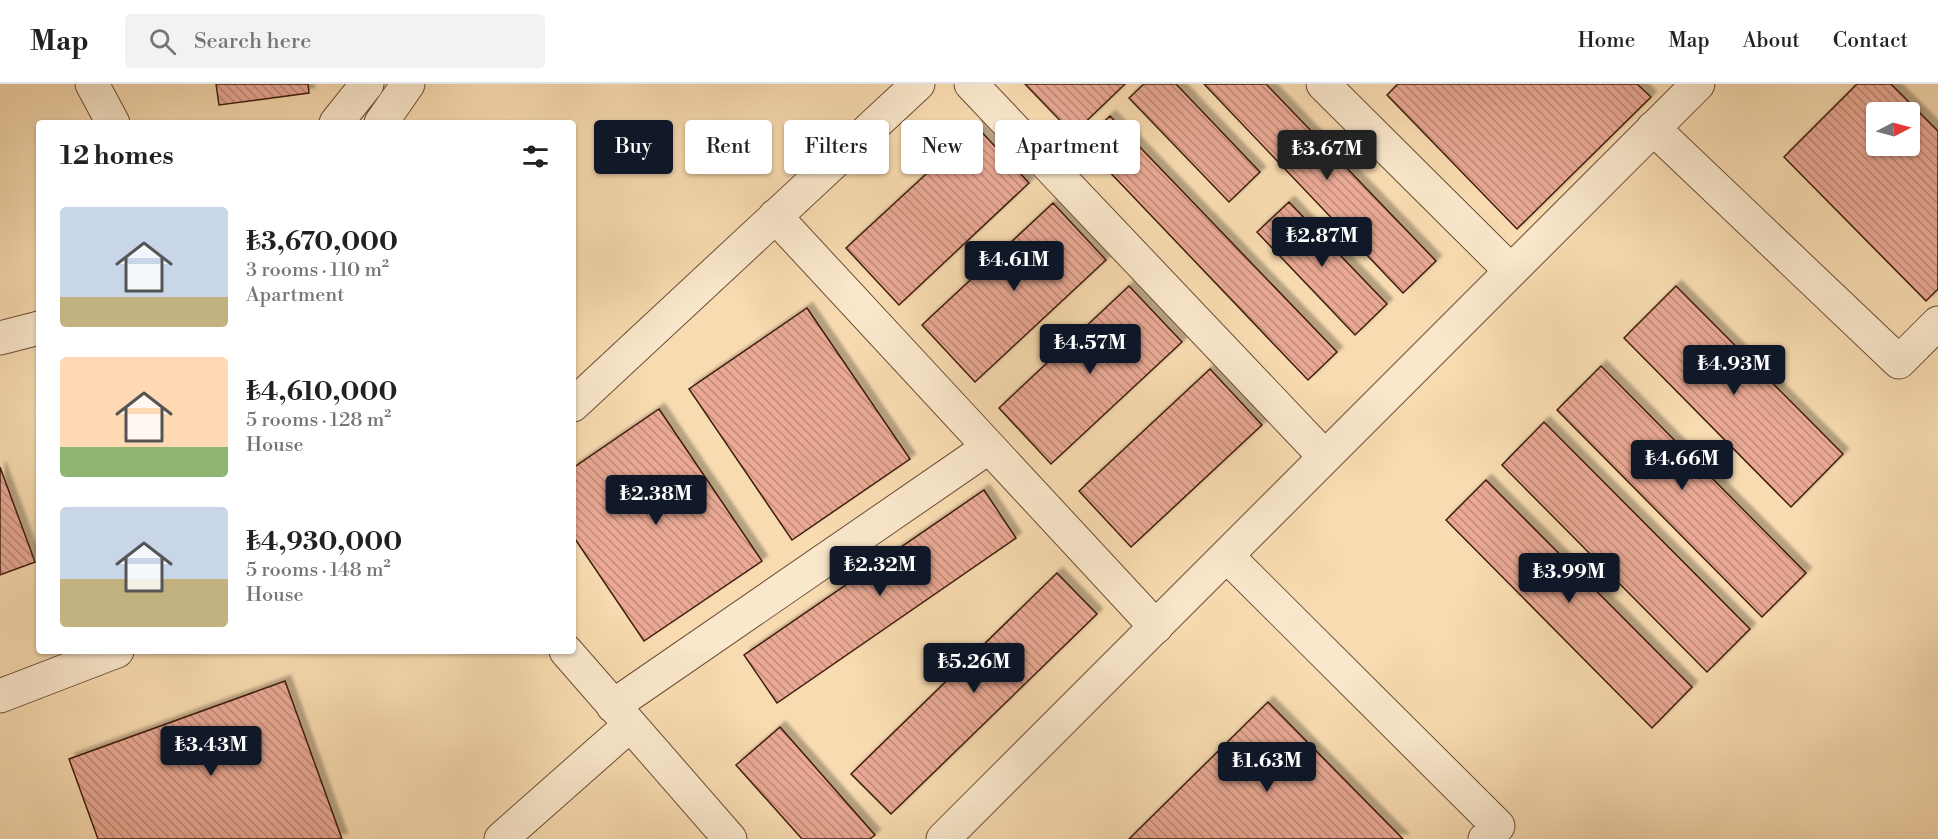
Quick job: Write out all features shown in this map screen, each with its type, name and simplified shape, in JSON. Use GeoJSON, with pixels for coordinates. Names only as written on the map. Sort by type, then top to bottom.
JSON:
{"type":"FeatureCollection","features":[{"type":"Feature","properties":{"kind":"street"},"geometry":{"type":"LineString","coordinates":[[92,84],[111,120]]}},
{"type":"Feature","properties":{"kind":"street"},"geometry":{"type":"LineString","coordinates":[[338,120],[366,84]]}},
{"type":"Feature","properties":{"kind":"street"},"geometry":{"type":"LineString","coordinates":[[383,120],[408,84]]}},
{"type":"Feature","properties":{"kind":"street"},"geometry":{"type":"LineString","coordinates":[[576,402],[918,84]]}},
{"type":"Feature","properties":{"kind":"street"},"geometry":{"type":"LineString","coordinates":[[970,84],[1325,457]]}},
{"type":"Feature","properties":{"kind":"street"},"geometry":{"type":"LineString","coordinates":[[1323,84],[1511,271]]}},
{"type":"Feature","properties":{"kind":"street"},"geometry":{"type":"LineString","coordinates":[[943,839],[1698,84]]}},
{"type":"Feature","properties":{"kind":"street"},"geometry":{"type":"LineString","coordinates":[[1653,128],[1899,362],[1938,323]]}},
{"type":"Feature","properties":{"kind":"street"},"geometry":{"type":"LineString","coordinates":[[775,216],[1156,627]]}},
{"type":"Feature","properties":{"kind":"street"},"geometry":{"type":"LineString","coordinates":[[0,338],[36,329]]}},
{"type":"Feature","properties":{"kind":"street"},"geometry":{"type":"LineString","coordinates":[[501,839],[622,715],[989,447]]}},
{"type":"Feature","properties":{"kind":"street"},"geometry":{"type":"LineString","coordinates":[[1227,556],[1498,826],[1485,839]]}},
{"type":"Feature","properties":{"kind":"street"},"geometry":{"type":"LineString","coordinates":[[0,696],[109,654]]}},
{"type":"Feature","properties":{"kind":"street"},"geometry":{"type":"LineString","coordinates":[[569,654],[730,839]]}},
{"type":"Feature","properties":{"kind":"building"},"geometry":{"type":"Polygon","coordinates":[[[216,84],[308,84],[309,93],[219,105],[216,84]]]}},
{"type":"Feature","properties":{"kind":"building"},"geometry":{"type":"Polygon","coordinates":[[[1025,84],[1125,84],[1088,120],[1060,120],[1025,84]]]}},
{"type":"Feature","properties":{"kind":"building"},"geometry":{"type":"Polygon","coordinates":[[[1144,84],[1176,84],[1260,172],[1229,202],[1129,98],[1144,84]]]}},
{"type":"Feature","properties":{"kind":"building"},"geometry":{"type":"Polygon","coordinates":[[[1204,84],[1266,84],[1436,261],[1403,293],[1204,84]]]}},
{"type":"Feature","properties":{"kind":"building"},"geometry":{"type":"Polygon","coordinates":[[[1398,84],[1637,84],[1651,97],[1517,229],[1387,95],[1398,84]]]}},
{"type":"Feature","properties":{"kind":"building"},"geometry":{"type":"Polygon","coordinates":[[[1857,84],[1891,84],[1909,102],[1866,102],[1866,156],[1920,156],[1920,113],[1938,131],[1938,289],[1926,301],[1784,157],[1857,84]]]}},
{"type":"Feature","properties":{"kind":"building"},"geometry":{"type":"Polygon","coordinates":[[[983,133],[995,146],[995,174],[1021,174],[1029,183],[899,305],[846,248],[926,174],[983,174],[983,133]]]}},
{"type":"Feature","properties":{"kind":"building"},"geometry":{"type":"Polygon","coordinates":[[[1140,147],[1337,352],[1308,380],[1112,174],[1140,174],[1140,147]]]}},
{"type":"Feature","properties":{"kind":"building"},"geometry":{"type":"Polygon","coordinates":[[[1289,202],[1387,304],[1355,335],[1257,232],[1289,202]]]}},
{"type":"Feature","properties":{"kind":"building"},"geometry":{"type":"Polygon","coordinates":[[[1053,203],[1106,260],[975,382],[922,325],[1053,203]]]}},
{"type":"Feature","properties":{"kind":"building"},"geometry":{"type":"Polygon","coordinates":[[[1129,286],[1182,342],[1051,464],[999,408],[1129,286]]]}},
{"type":"Feature","properties":{"kind":"building"},"geometry":{"type":"Polygon","coordinates":[[[1676,286],[1843,454],[1791,507],[1624,338],[1676,286]]]}},
{"type":"Feature","properties":{"kind":"building"},"geometry":{"type":"Polygon","coordinates":[[[807,308],[910,459],[792,540],[689,389],[807,308]]]}},
{"type":"Feature","properties":{"kind":"building"},"geometry":{"type":"Polygon","coordinates":[[[1601,366],[1806,573],[1762,617],[1557,410],[1601,366]]]}},
{"type":"Feature","properties":{"kind":"building"},"geometry":{"type":"Polygon","coordinates":[[[1210,369],[1262,425],[1131,547],[1079,491],[1210,369]]]}},
{"type":"Feature","properties":{"kind":"building"},"geometry":{"type":"Polygon","coordinates":[[[659,409],[762,561],[644,641],[576,540],[576,466],[659,409]]]}},
{"type":"Feature","properties":{"kind":"building"},"geometry":{"type":"Polygon","coordinates":[[[1544,422],[1750,629],[1707,672],[1502,465],[1544,422]]]}},
{"type":"Feature","properties":{"kind":"building"},"geometry":{"type":"Polygon","coordinates":[[[0,467],[35,562],[0,575],[0,467]]]}},
{"type":"Feature","properties":{"kind":"building"},"geometry":{"type":"Polygon","coordinates":[[[1486,480],[1692,687],[1652,728],[1446,520],[1486,480]]]}},
{"type":"Feature","properties":{"kind":"building"},"geometry":{"type":"Polygon","coordinates":[[[984,490],[1016,538],[777,703],[744,655],[984,490]]]}},
{"type":"Feature","properties":{"kind":"building"},"geometry":{"type":"Polygon","coordinates":[[[1057,573],[1097,614],[891,814],[851,774],[1057,573]]]}},
{"type":"Feature","properties":{"kind":"building"},"geometry":{"type":"Polygon","coordinates":[[[285,681],[342,839],[98,839],[69,759],[285,681]]]}},
{"type":"Feature","properties":{"kind":"building"},"geometry":{"type":"Polygon","coordinates":[[[1268,702],[1403,839],[1129,839],[1268,702]]]}},
{"type":"Feature","properties":{"kind":"building"},"geometry":{"type":"Polygon","coordinates":[[[780,727],[875,835],[870,839],[802,839],[736,765],[780,727]]]}}]}
